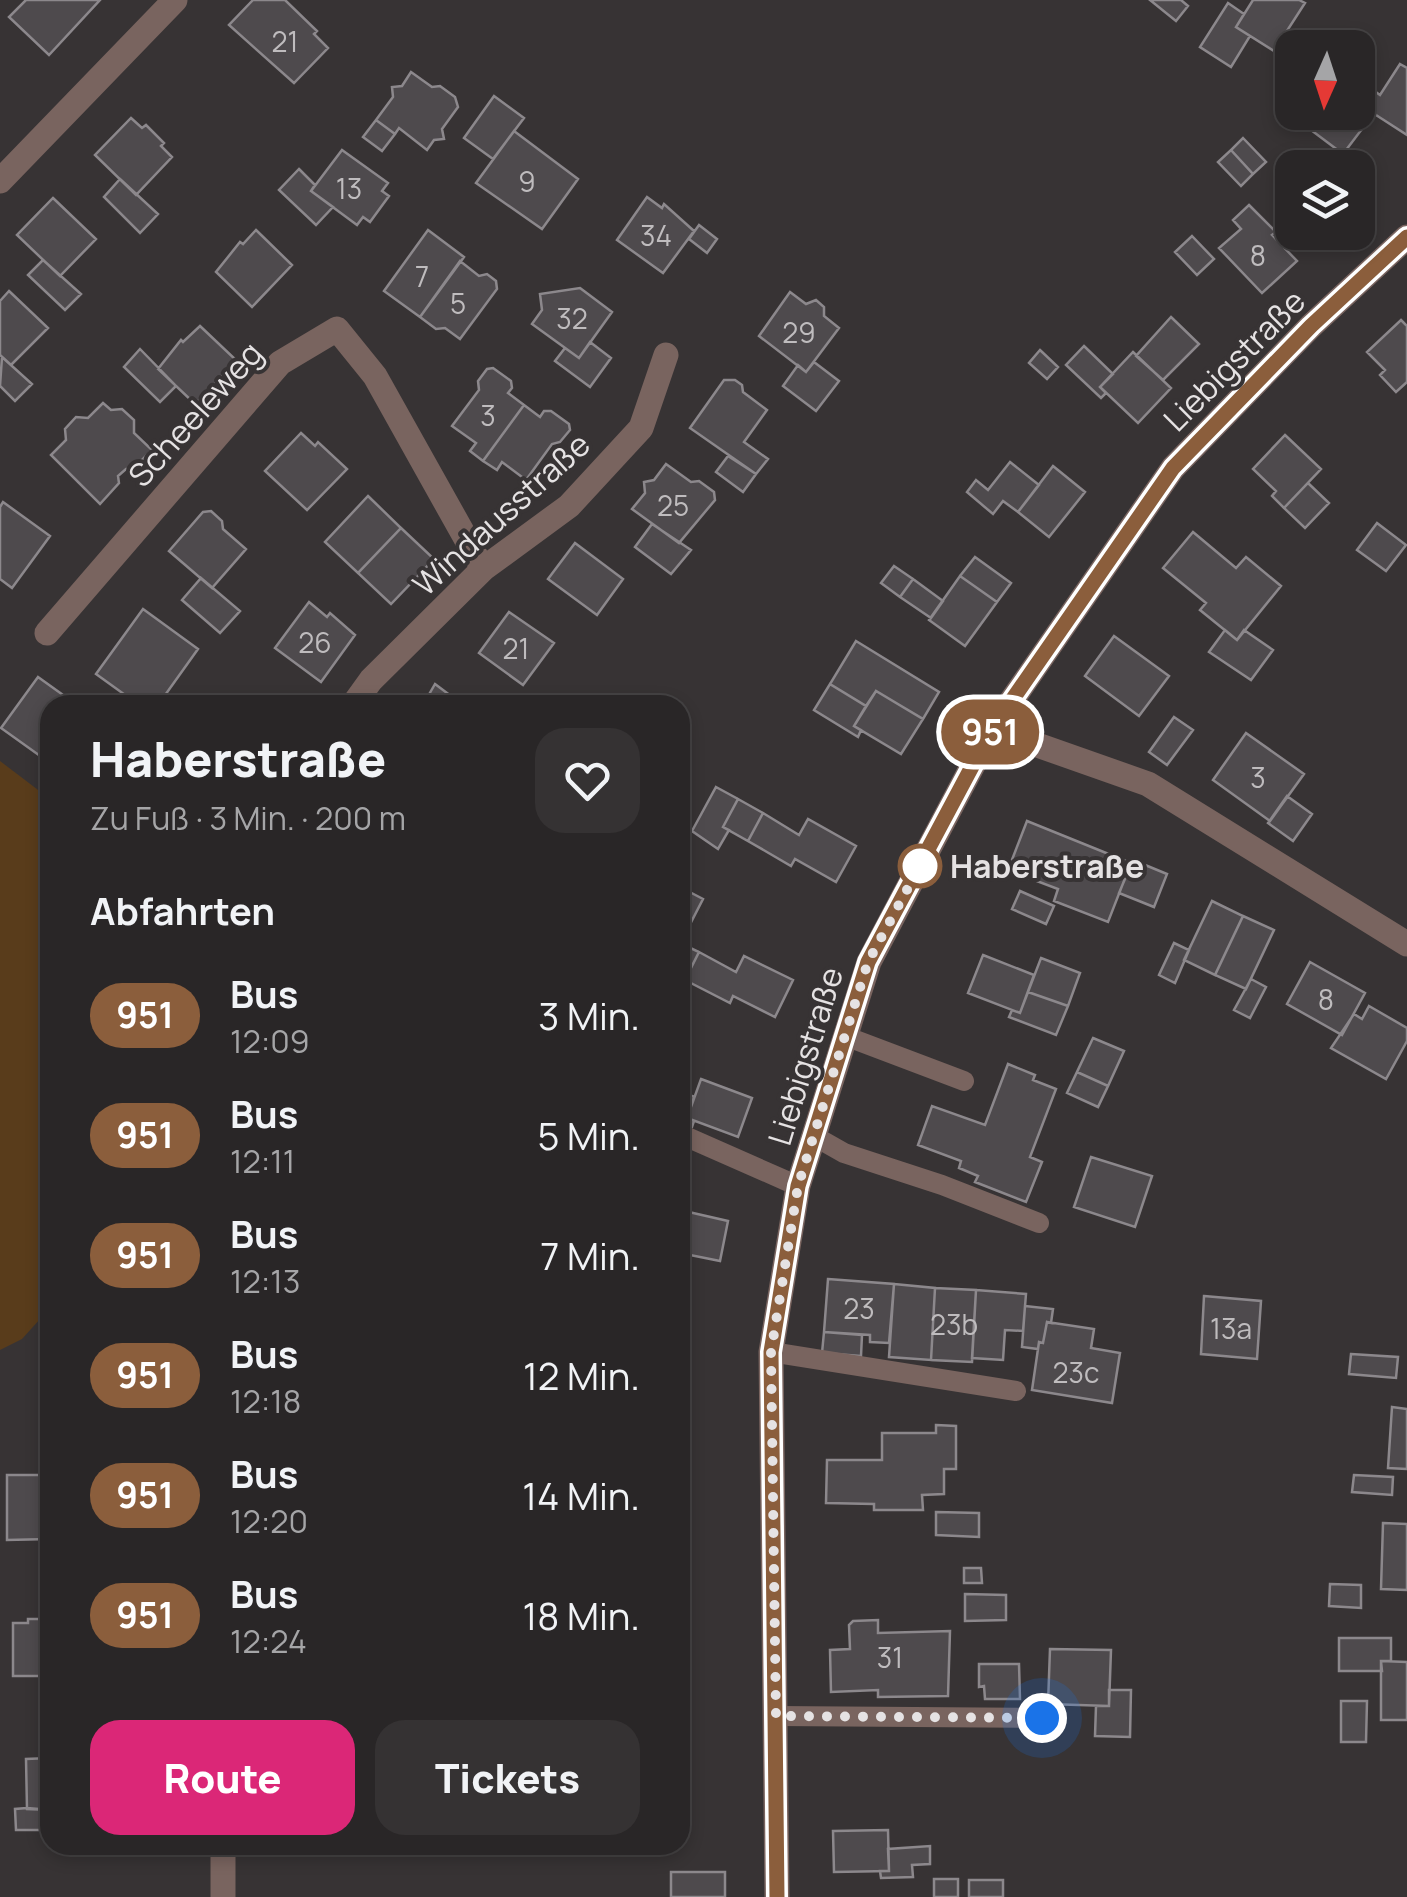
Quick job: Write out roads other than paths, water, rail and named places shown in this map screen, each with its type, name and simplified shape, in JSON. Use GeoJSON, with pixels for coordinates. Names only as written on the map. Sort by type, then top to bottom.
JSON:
{"type":"FeatureCollection","features":[{"type":"Feature","properties":{"kind":"street"},"geometry":{"type":"LineString","coordinates":[[0,181],[175,0]]}},
{"type":"Feature","properties":{"kind":"street","name":"Liebigstraße"},"geometry":{"type":"LineString","coordinates":[[777,1897],[771,1352],[798,1186],[868,962],[992,729],[1173,468],[1311,326],[1407,237]]}},
{"type":"Feature","properties":{"kind":"street","name":"Scheeleweg"},"geometry":{"type":"LineString","coordinates":[[46,633],[280,363],[338,329],[376,376],[483,569]]}},
{"type":"Feature","properties":{"kind":"street","name":"Windausstraße"},"geometry":{"type":"LineString","coordinates":[[360,695],[370,680],[483,569],[569,506],[641,428],[666,355]]}},
{"type":"Feature","properties":{"kind":"street"},"geometry":{"type":"LineString","coordinates":[[992,729],[1148,784],[1407,944]]}},
{"type":"Feature","properties":{"kind":"street"},"geometry":{"type":"LineString","coordinates":[[223,1855],[224,1897]]}},
{"type":"Feature","properties":{"kind":"lane"},"geometry":{"type":"LineString","coordinates":[[846,1036],[964,1081]]}},
{"type":"Feature","properties":{"kind":"lane"},"geometry":{"type":"LineString","coordinates":[[814,1136],[844,1153],[942,1185],[1038,1223]]}},
{"type":"Feature","properties":{"kind":"lane"},"geometry":{"type":"LineString","coordinates":[[690,1138],[798,1186]]}},
{"type":"Feature","properties":{"kind":"lane"},"geometry":{"type":"LineString","coordinates":[[771,1352],[1016,1391]]}},
{"type":"Feature","properties":{"kind":"lane"},"geometry":{"type":"LineString","coordinates":[[776,1716],[1042,1718]]}},
{"type":"Feature","properties":{"kind":"place","name":"Haberstraße"},"geometry":{"type":"Point","coordinates":[920,866]}}]}
